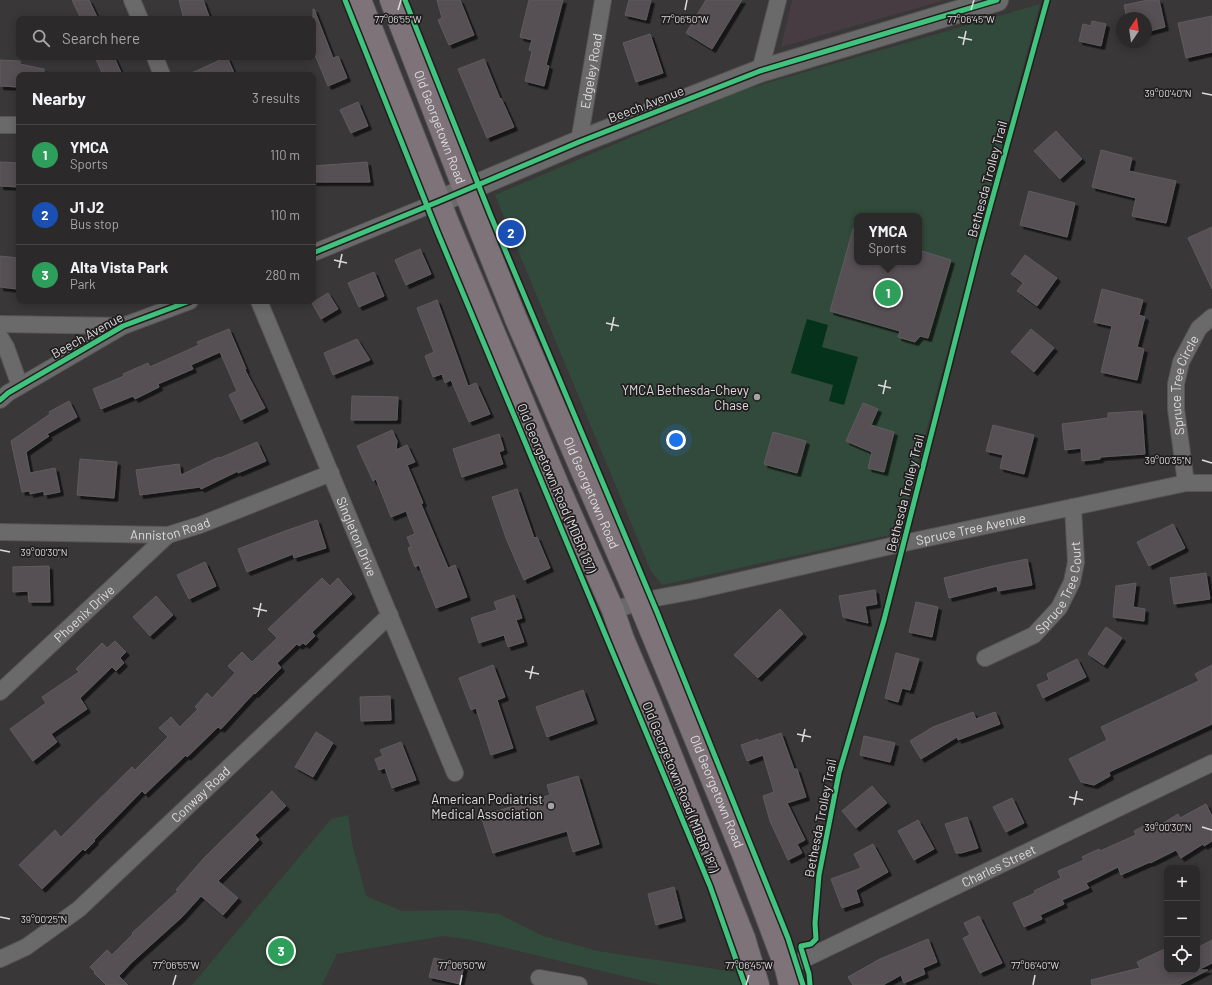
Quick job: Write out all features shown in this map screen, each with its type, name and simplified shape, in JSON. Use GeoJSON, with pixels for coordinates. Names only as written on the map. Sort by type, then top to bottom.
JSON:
{"type":"FeatureCollection","features":[{"type":"Feature","properties":{"kind":"main road","name":"Old Georgetown Road"},"geometry":{"type":"LineString","coordinates":[[360,0],[440,201],[559,488],[613,610],[623,639],[744,938],[758,985]]}},
{"type":"Feature","properties":{"kind":"main road","name":"Old Georgetown Road"},"geometry":{"type":"LineString","coordinates":[[391,0],[516,319],[639,602],[743,854],[788,977]]}},
{"type":"Feature","properties":{"kind":"street"},"geometry":{"type":"LineString","coordinates":[[132,0],[139,16]]}},
{"type":"Feature","properties":{"kind":"street","name":"Edgeley Road"},"geometry":{"type":"LineString","coordinates":[[579,142],[603,0]]}},
{"type":"Feature","properties":{"kind":"street"},"geometry":{"type":"LineString","coordinates":[[760,71],[778,0]]}},
{"type":"Feature","properties":{"kind":"street","name":"Beech Avenue"},"geometry":{"type":"LineString","coordinates":[[316,251],[440,201],[579,142],[760,71],[997,0]]}},
{"type":"Feature","properties":{"kind":"street"},"geometry":{"type":"LineString","coordinates":[[156,60],[161,72]]}},
{"type":"Feature","properties":{"kind":"street"},"geometry":{"type":"LineString","coordinates":[[0,125],[16,125]]}},
{"type":"Feature","properties":{"kind":"street","name":"Beech Avenue"},"geometry":{"type":"LineString","coordinates":[[0,400],[8,393],[123,326],[182,304]]}},
{"type":"Feature","properties":{"kind":"street","name":"Singleton Drive"},"geometry":{"type":"LineString","coordinates":[[260,304],[455,773]]}},
{"type":"Feature","properties":{"kind":"street","name":"Spruce Tree Circle"},"geometry":{"type":"LineString","coordinates":[[1186,484],[1176,409],[1176,384],[1181,362],[1199,328],[1212,317]]}},
{"type":"Feature","properties":{"kind":"street"},"geometry":{"type":"LineString","coordinates":[[0,324],[123,326]]}},
{"type":"Feature","properties":{"kind":"street"},"geometry":{"type":"LineString","coordinates":[[0,337],[6,347],[20,386]]}},
{"type":"Feature","properties":{"kind":"street","name":"Anniston Road"},"geometry":{"type":"LineString","coordinates":[[0,532],[168,535],[200,525],[330,473]]}},
{"type":"Feature","properties":{"kind":"street","name":"Spruce Tree Avenue"},"geometry":{"type":"LineString","coordinates":[[613,610],[639,602],[1073,507],[1186,484],[1212,483]]}},
{"type":"Feature","properties":{"kind":"street","name":"Spruce Tree Court"},"geometry":{"type":"LineString","coordinates":[[985,658],[1034,635],[1059,608],[1072,582],[1076,562],[1073,507]]}},
{"type":"Feature","properties":{"kind":"street","name":"Phoenix Drive"},"geometry":{"type":"LineString","coordinates":[[0,692],[168,535]]}},
{"type":"Feature","properties":{"kind":"street","name":"Conway Road"},"geometry":{"type":"LineString","coordinates":[[0,959],[26,947],[79,909],[390,616]]}},
{"type":"Feature","properties":{"kind":"street","name":"Charles Street"},"geometry":{"type":"LineString","coordinates":[[788,977],[1212,763]]}},
{"type":"Feature","properties":{"kind":"street"},"geometry":{"type":"LineString","coordinates":[[538,978],[579,985]]}},
{"type":"Feature","properties":{"kind":"shaded area"},"geometry":{"type":"Polygon","coordinates":[[[792,0],[945,0],[781,47],[792,0]]]}},
{"type":"Feature","properties":{"kind":"shaded area","name":"YMCA Bethesda-Chevy Chase"},"geometry":{"type":"Polygon","coordinates":[[[1040,4],[899,533],[662,585],[651,571],[495,195],[740,91],[1040,4]]]}},
{"type":"Feature","properties":{"kind":"shaded area"},"geometry":{"type":"Polygon","coordinates":[[[807,319],[828,325],[822,347],[858,357],[844,405],[829,401],[833,385],[791,373],[807,319]]]}},
{"type":"Feature","properties":{"kind":"shaded area"},"geometry":{"type":"Polygon","coordinates":[[[348,815],[352,843],[366,896],[402,911],[460,910],[499,914],[543,936],[598,951],[755,975],[758,985],[660,985],[472,940],[443,936],[337,954],[322,985],[192,985],[331,819],[348,815]]]}},
{"type":"Feature","properties":{"kind":"building"},"geometry":{"type":"Polygon","coordinates":[[[72,0],[89,0],[97,16],[80,16],[72,0]]]}},
{"type":"Feature","properties":{"kind":"building"},"geometry":{"type":"Polygon","coordinates":[[[179,0],[203,0],[209,16],[183,16],[179,0]]]}},
{"type":"Feature","properties":{"kind":"building"},"geometry":{"type":"Polygon","coordinates":[[[437,0],[460,0],[474,35],[449,45],[438,20],[442,18],[437,0]]]}},
{"type":"Feature","properties":{"kind":"building"},"geometry":{"type":"Polygon","coordinates":[[[529,0],[563,0],[546,65],[549,66],[544,86],[525,81],[532,51],[529,50],[532,40],[520,37],[529,0]]]}},
{"type":"Feature","properties":{"kind":"building"},"geometry":{"type":"Polygon","coordinates":[[[629,0],[651,0],[646,20],[625,15],[629,0]]]}},
{"type":"Feature","properties":{"kind":"building"},"geometry":{"type":"Polygon","coordinates":[[[706,0],[742,0],[712,49],[686,33],[706,0]]]}},
{"type":"Feature","properties":{"kind":"building"},"geometry":{"type":"Polygon","coordinates":[[[1148,0],[1159,0],[1165,27],[1152,30],[1152,12],[1126,12],[1124,5],[1148,0]]]}},
{"type":"Feature","properties":{"kind":"building"},"geometry":{"type":"Polygon","coordinates":[[[314,9],[333,58],[338,56],[347,78],[328,86],[316,57],[316,16],[313,16],[314,9]]]}},
{"type":"Feature","properties":{"kind":"building"},"geometry":{"type":"Polygon","coordinates":[[[1212,16],[1212,52],[1186,58],[1178,23],[1212,16]]]}},
{"type":"Feature","properties":{"kind":"building"},"geometry":{"type":"Polygon","coordinates":[[[1092,21],[1106,24],[1101,46],[1079,41],[1083,24],[1091,26],[1092,21]]]}},
{"type":"Feature","properties":{"kind":"building"},"geometry":{"type":"Polygon","coordinates":[[[650,34],[663,73],[636,82],[623,43],[650,34]]]}},
{"type":"Feature","properties":{"kind":"building"},"geometry":{"type":"Polygon","coordinates":[[[484,59],[500,99],[501,98],[514,127],[487,138],[458,69],[484,59]]]}},
{"type":"Feature","properties":{"kind":"building"},"geometry":{"type":"Polygon","coordinates":[[[0,60],[20,61],[20,64],[44,69],[44,72],[16,72],[16,87],[0,86],[0,60]]]}},
{"type":"Feature","properties":{"kind":"building"},"geometry":{"type":"Polygon","coordinates":[[[96,60],[115,60],[121,72],[102,72],[96,60]]]}},
{"type":"Feature","properties":{"kind":"building"},"geometry":{"type":"Polygon","coordinates":[[[220,60],[228,60],[234,72],[194,72],[220,60]]]}},
{"type":"Feature","properties":{"kind":"building"},"geometry":{"type":"Polygon","coordinates":[[[358,102],[368,126],[351,133],[340,110],[358,102]]]}},
{"type":"Feature","properties":{"kind":"building"},"geometry":{"type":"Polygon","coordinates":[[[1056,131],[1082,159],[1060,179],[1034,151],[1056,131]]]}},
{"type":"Feature","properties":{"kind":"building"},"geometry":{"type":"Polygon","coordinates":[[[1101,150],[1132,158],[1129,171],[1176,181],[1166,223],[1132,216],[1136,198],[1092,187],[1101,150]]]}},
{"type":"Feature","properties":{"kind":"building"},"geometry":{"type":"Polygon","coordinates":[[[0,162],[16,163],[16,187],[0,186],[0,162]]]}},
{"type":"Feature","properties":{"kind":"building"},"geometry":{"type":"Polygon","coordinates":[[[367,162],[370,182],[316,182],[316,166],[367,162]]]}},
{"type":"Feature","properties":{"kind":"building"},"geometry":{"type":"Polygon","coordinates":[[[1029,191],[1075,203],[1067,237],[1020,225],[1029,191]]]}},
{"type":"Feature","properties":{"kind":"building"},"geometry":{"type":"Polygon","coordinates":[[[1212,227],[1212,289],[1188,238],[1212,227]]]}},
{"type":"Feature","properties":{"kind":"building"},"geometry":{"type":"Polygon","coordinates":[[[853,229],[854,265],[922,265],[922,251],[951,260],[928,338],[920,336],[915,342],[898,337],[900,331],[830,311],[853,229]]]}},
{"type":"Feature","properties":{"kind":"building"},"geometry":{"type":"Polygon","coordinates":[[[420,249],[431,274],[406,285],[395,260],[420,249]]]}},
{"type":"Feature","properties":{"kind":"building"},"geometry":{"type":"Polygon","coordinates":[[[1025,255],[1057,278],[1037,306],[1017,291],[1023,283],[1011,274],[1025,255]]]}},
{"type":"Feature","properties":{"kind":"building"},"geometry":{"type":"Polygon","coordinates":[[[0,256],[16,258],[16,289],[0,287],[0,256]]]}},
{"type":"Feature","properties":{"kind":"building"},"geometry":{"type":"Polygon","coordinates":[[[374,272],[384,296],[359,307],[348,283],[374,272]]]}},
{"type":"Feature","properties":{"kind":"building"},"geometry":{"type":"Polygon","coordinates":[[[1102,289],[1143,300],[1139,315],[1145,317],[1137,347],[1144,349],[1137,380],[1101,372],[1112,326],[1094,322],[1102,289]]]}},
{"type":"Feature","properties":{"kind":"building"},"geometry":{"type":"Polygon","coordinates":[[[328,293],[338,309],[321,319],[313,304],[316,304],[316,300],[328,293]]]}},
{"type":"Feature","properties":{"kind":"building"},"geometry":{"type":"Polygon","coordinates":[[[437,300],[468,386],[476,383],[490,414],[469,422],[451,380],[445,383],[442,374],[433,377],[425,356],[434,352],[417,308],[437,300]]]}},
{"type":"Feature","properties":{"kind":"building"},"geometry":{"type":"Polygon","coordinates":[[[229,329],[246,369],[245,370],[265,408],[241,420],[229,395],[237,391],[220,352],[191,365],[193,369],[158,384],[159,387],[135,399],[133,396],[101,409],[93,389],[124,376],[123,374],[148,363],[150,367],[199,345],[197,342],[229,329]]]}},
{"type":"Feature","properties":{"kind":"building"},"geometry":{"type":"Polygon","coordinates":[[[1031,329],[1054,348],[1034,372],[1011,352],[1031,329]]]}},
{"type":"Feature","properties":{"kind":"building"},"geometry":{"type":"Polygon","coordinates":[[[357,339],[370,360],[333,375],[324,353],[357,339]]]}},
{"type":"Feature","properties":{"kind":"building"},"geometry":{"type":"Polygon","coordinates":[[[352,396],[398,397],[397,420],[351,420],[352,396]]]}},
{"type":"Feature","properties":{"kind":"building"},"geometry":{"type":"Polygon","coordinates":[[[69,401],[77,417],[47,434],[49,436],[26,452],[30,473],[55,468],[60,492],[44,495],[44,491],[30,494],[30,491],[22,492],[11,441],[50,414],[49,412],[69,401]]]}},
{"type":"Feature","properties":{"kind":"building"},"geometry":{"type":"Polygon","coordinates":[[[863,403],[878,409],[871,425],[894,432],[884,472],[868,468],[872,452],[846,441],[863,403]]]}},
{"type":"Feature","properties":{"kind":"building"},"geometry":{"type":"Polygon","coordinates":[[[1142,411],[1145,454],[1100,457],[1100,459],[1082,461],[1081,448],[1065,450],[1062,424],[1108,418],[1108,413],[1142,411]]]}},
{"type":"Feature","properties":{"kind":"building"},"geometry":{"type":"Polygon","coordinates":[[[993,425],[1034,435],[1024,474],[1000,468],[1003,455],[986,451],[993,425]]]}},
{"type":"Feature","properties":{"kind":"building"},"geometry":{"type":"Polygon","coordinates":[[[392,430],[397,441],[396,450],[407,445],[415,462],[407,465],[423,503],[421,504],[448,568],[455,565],[467,597],[436,608],[419,565],[415,567],[408,548],[411,547],[407,537],[415,534],[406,511],[391,517],[376,479],[373,481],[357,446],[392,430]]]}},
{"type":"Feature","properties":{"kind":"building"},"geometry":{"type":"Polygon","coordinates":[[[773,432],[806,441],[797,473],[764,464],[773,432]]]}},
{"type":"Feature","properties":{"kind":"building"},"geometry":{"type":"Polygon","coordinates":[[[499,434],[504,450],[499,452],[503,464],[462,477],[453,449],[499,434]]]}},
{"type":"Feature","properties":{"kind":"building"},"geometry":{"type":"Polygon","coordinates":[[[257,442],[266,461],[238,473],[238,471],[201,489],[200,487],[140,495],[136,470],[179,464],[181,475],[219,457],[220,458],[257,442]]]}},
{"type":"Feature","properties":{"kind":"building"},"geometry":{"type":"Polygon","coordinates":[[[80,459],[117,462],[114,498],[77,495],[80,459]]]}},
{"type":"Feature","properties":{"kind":"building"},"geometry":{"type":"Polygon","coordinates":[[[517,489],[534,538],[537,537],[550,568],[524,580],[506,538],[492,497],[517,489]]]}},
{"type":"Feature","properties":{"kind":"building"},"geometry":{"type":"Polygon","coordinates":[[[317,520],[326,548],[294,558],[293,554],[247,572],[238,549],[317,520]]]}},
{"type":"Feature","properties":{"kind":"building"},"geometry":{"type":"Polygon","coordinates":[[[1173,524],[1185,548],[1149,566],[1137,542],[1173,524]]]}},
{"type":"Feature","properties":{"kind":"building"},"geometry":{"type":"Polygon","coordinates":[[[1027,559],[1032,585],[998,591],[997,586],[949,598],[944,578],[1027,559]]]}},
{"type":"Feature","properties":{"kind":"building"},"geometry":{"type":"Polygon","coordinates":[[[205,562],[216,586],[189,599],[177,575],[205,562]]]}},
{"type":"Feature","properties":{"kind":"building"},"geometry":{"type":"Polygon","coordinates":[[[49,566],[50,602],[29,602],[28,591],[13,592],[13,567],[49,566]]]}},
{"type":"Feature","properties":{"kind":"building"},"geometry":{"type":"Polygon","coordinates":[[[1206,573],[1210,599],[1174,604],[1170,578],[1206,573]]]}},
{"type":"Feature","properties":{"kind":"building"},"geometry":{"type":"Polygon","coordinates":[[[322,578],[330,586],[338,578],[352,594],[312,632],[315,636],[306,645],[303,643],[299,646],[297,644],[277,663],[281,668],[255,694],[254,693],[221,729],[218,727],[145,794],[142,791],[85,851],[83,849],[42,889],[19,865],[55,830],[61,837],[132,767],[135,770],[168,737],[159,728],[171,717],[180,727],[198,709],[195,707],[207,693],[212,698],[235,673],[228,666],[242,652],[252,662],[277,638],[268,629],[322,578]]]}},
{"type":"Feature","properties":{"kind":"building"},"geometry":{"type":"Polygon","coordinates":[[[1136,583],[1133,607],[1145,609],[1144,621],[1113,617],[1116,586],[1136,583]]]}},
{"type":"Feature","properties":{"kind":"building"},"geometry":{"type":"Polygon","coordinates":[[[875,590],[877,604],[865,606],[868,623],[843,617],[839,596],[875,590]]]}},
{"type":"Feature","properties":{"kind":"building"},"geometry":{"type":"Polygon","coordinates":[[[514,595],[522,618],[516,620],[524,642],[508,647],[504,635],[479,643],[471,618],[497,610],[494,602],[514,595]]]}},
{"type":"Feature","properties":{"kind":"building"},"geometry":{"type":"Polygon","coordinates":[[[156,596],[173,615],[150,636],[133,617],[156,596]]]}},
{"type":"Feature","properties":{"kind":"building"},"geometry":{"type":"Polygon","coordinates":[[[916,602],[938,607],[932,637],[909,632],[916,602]]]}},
{"type":"Feature","properties":{"kind":"building"},"geometry":{"type":"Polygon","coordinates":[[[780,609],[803,634],[758,678],[734,655],[780,609]]]}},
{"type":"Feature","properties":{"kind":"building"},"geometry":{"type":"Polygon","coordinates":[[[1106,627],[1122,638],[1104,665],[1088,654],[1106,627]]]}},
{"type":"Feature","properties":{"kind":"building"},"geometry":{"type":"Polygon","coordinates":[[[115,641],[126,652],[120,658],[124,663],[116,671],[112,667],[80,698],[87,709],[51,734],[57,742],[33,761],[10,729],[46,703],[42,697],[79,672],[76,669],[102,643],[107,648],[115,641]]]}},
{"type":"Feature","properties":{"kind":"building"},"geometry":{"type":"Polygon","coordinates":[[[896,653],[919,659],[910,690],[902,688],[898,702],[885,698],[896,653]]]}},
{"type":"Feature","properties":{"kind":"building"},"geometry":{"type":"Polygon","coordinates":[[[1077,659],[1086,677],[1043,698],[1037,685],[1049,680],[1047,674],[1077,659]]]}},
{"type":"Feature","properties":{"kind":"building"},"geometry":{"type":"Polygon","coordinates":[[[493,665],[505,697],[497,700],[513,748],[491,755],[476,708],[471,710],[459,678],[493,665]]]}},
{"type":"Feature","properties":{"kind":"building"},"geometry":{"type":"Polygon","coordinates":[[[1212,665],[1212,724],[1109,772],[1110,776],[1094,785],[1081,782],[1069,759],[1107,740],[1101,727],[1199,681],[1195,674],[1212,665]]]}},
{"type":"Feature","properties":{"kind":"building"},"geometry":{"type":"Polygon","coordinates":[[[583,690],[594,720],[547,737],[536,707],[583,690]]]}},
{"type":"Feature","properties":{"kind":"building"},"geometry":{"type":"Polygon","coordinates":[[[390,696],[391,720],[361,721],[360,697],[390,696]]]}},
{"type":"Feature","properties":{"kind":"building"},"geometry":{"type":"Polygon","coordinates":[[[973,712],[976,719],[995,712],[1000,724],[958,740],[957,737],[921,759],[910,741],[933,727],[973,712]]]}},
{"type":"Feature","properties":{"kind":"building"},"geometry":{"type":"Polygon","coordinates":[[[316,732],[333,743],[313,777],[295,767],[316,732]]]}},
{"type":"Feature","properties":{"kind":"building"},"geometry":{"type":"Polygon","coordinates":[[[781,733],[794,769],[797,769],[806,797],[787,803],[805,840],[797,844],[802,853],[788,860],[770,821],[763,796],[774,792],[763,755],[747,761],[741,745],[781,733]]]}},
{"type":"Feature","properties":{"kind":"building"},"geometry":{"type":"Polygon","coordinates":[[[864,736],[895,743],[890,762],[860,755],[864,736]]]}},
{"type":"Feature","properties":{"kind":"building"},"geometry":{"type":"Polygon","coordinates":[[[401,742],[416,780],[392,788],[385,768],[379,770],[375,759],[383,756],[380,750],[401,742]]]}},
{"type":"Feature","properties":{"kind":"building","name":"American Podiatrist Medical Association"},"geometry":{"type":"Polygon","coordinates":[[[578,776],[599,844],[573,852],[567,831],[493,853],[481,816],[550,795],[547,785],[578,776]]]}},
{"type":"Feature","properties":{"kind":"building"},"geometry":{"type":"Polygon","coordinates":[[[872,786],[887,803],[856,828],[842,811],[872,786]]]}},
{"type":"Feature","properties":{"kind":"building"},"geometry":{"type":"Polygon","coordinates":[[[272,791],[286,806],[255,835],[259,840],[218,881],[238,898],[223,915],[201,896],[182,917],[131,963],[119,976],[128,985],[106,985],[90,967],[107,950],[112,955],[133,934],[132,933],[178,891],[176,890],[204,858],[272,791]]]}},
{"type":"Feature","properties":{"kind":"building"},"geometry":{"type":"Polygon","coordinates":[[[1012,798],[1024,823],[1006,832],[993,807],[1012,798]]]}},
{"type":"Feature","properties":{"kind":"building"},"geometry":{"type":"Polygon","coordinates":[[[1206,804],[1212,816],[1212,841],[1204,846],[1203,844],[1181,858],[1176,850],[1121,875],[1118,867],[1086,883],[1089,888],[1062,900],[1064,904],[1040,915],[1042,919],[1024,927],[1013,903],[1035,893],[1034,891],[1061,878],[1058,871],[1084,860],[1082,857],[1099,849],[1100,851],[1136,835],[1134,831],[1152,822],[1156,828],[1178,814],[1180,818],[1206,804]]]}},
{"type":"Feature","properties":{"kind":"building"},"geometry":{"type":"Polygon","coordinates":[[[967,817],[978,848],[956,853],[945,824],[967,817]]]}},
{"type":"Feature","properties":{"kind":"building"},"geometry":{"type":"Polygon","coordinates":[[[918,820],[934,849],[914,860],[898,831],[918,820]]]}},
{"type":"Feature","properties":{"kind":"building"},"geometry":{"type":"Polygon","coordinates":[[[873,844],[888,872],[856,890],[860,902],[842,908],[831,879],[861,868],[854,854],[873,844]]]}},
{"type":"Feature","properties":{"kind":"building"},"geometry":{"type":"Polygon","coordinates":[[[674,887],[682,918],[656,925],[648,894],[674,887]]]}},
{"type":"Feature","properties":{"kind":"building"},"geometry":{"type":"Polygon","coordinates":[[[979,916],[1002,963],[980,973],[963,938],[970,935],[964,923],[979,916]]]}},
{"type":"Feature","properties":{"kind":"building"},"geometry":{"type":"Polygon","coordinates":[[[928,939],[937,962],[923,968],[925,974],[904,983],[901,975],[883,985],[853,985],[848,977],[880,959],[928,939]]]}},
{"type":"Feature","properties":{"kind":"building"},"geometry":{"type":"Polygon","coordinates":[[[1212,940],[1212,963],[1200,969],[1200,946],[1212,940]]]}},
{"type":"Feature","properties":{"kind":"building"},"geometry":{"type":"Polygon","coordinates":[[[1164,949],[1164,973],[1200,973],[1200,970],[1208,970],[1179,985],[1092,985],[1091,980],[1140,968],[1137,962],[1164,949]]]}},
{"type":"Feature","properties":{"kind":"building"},"geometry":{"type":"Polygon","coordinates":[[[434,958],[464,965],[460,984],[429,977],[434,958]]]}},
{"type":"Feature","properties":{"kind":"cycle path","name":"Old Georgetown Road (MDBR 187)"},"geometry":{"type":"LineString","coordinates":[[345,0],[437,231],[710,886],[745,985]]}},
{"type":"Feature","properties":{"kind":"cycle path"},"geometry":{"type":"LineString","coordinates":[[405,0],[490,214],[657,612],[788,938],[803,985]]}},
{"type":"Feature","properties":{"kind":"cycle path"},"geometry":{"type":"LineString","coordinates":[[316,252],[579,142],[760,71],[997,0]]}},
{"type":"Feature","properties":{"kind":"cycle path","name":"Bethesda Trolley Trail"},"geometry":{"type":"LineString","coordinates":[[810,985],[809,974],[801,946],[811,944],[816,939],[815,923],[819,875],[839,773],[884,620],[979,247],[1047,0]]}},
{"type":"Feature","properties":{"kind":"cycle path"},"geometry":{"type":"LineString","coordinates":[[0,400],[8,393],[123,326],[182,304]]}},
{"type":"Feature","properties":{"kind":"place","name":"J1 J2"},"geometry":{"type":"Point","coordinates":[511,233]}},
{"type":"Feature","properties":{"kind":"place","name":"YMCA"},"geometry":{"type":"Point","coordinates":[888,293]}},
{"type":"Feature","properties":{"kind":"place","name":"YMCA Bethesda-Chevy Chase"},"geometry":{"type":"Point","coordinates":[757,397]}},
{"type":"Feature","properties":{"kind":"place","name":"American Podiatrist Medical Association"},"geometry":{"type":"Point","coordinates":[551,806]}},
{"type":"Feature","properties":{"kind":"place","name":"Alta Vista Park"},"geometry":{"type":"Point","coordinates":[281,951]}}]}
